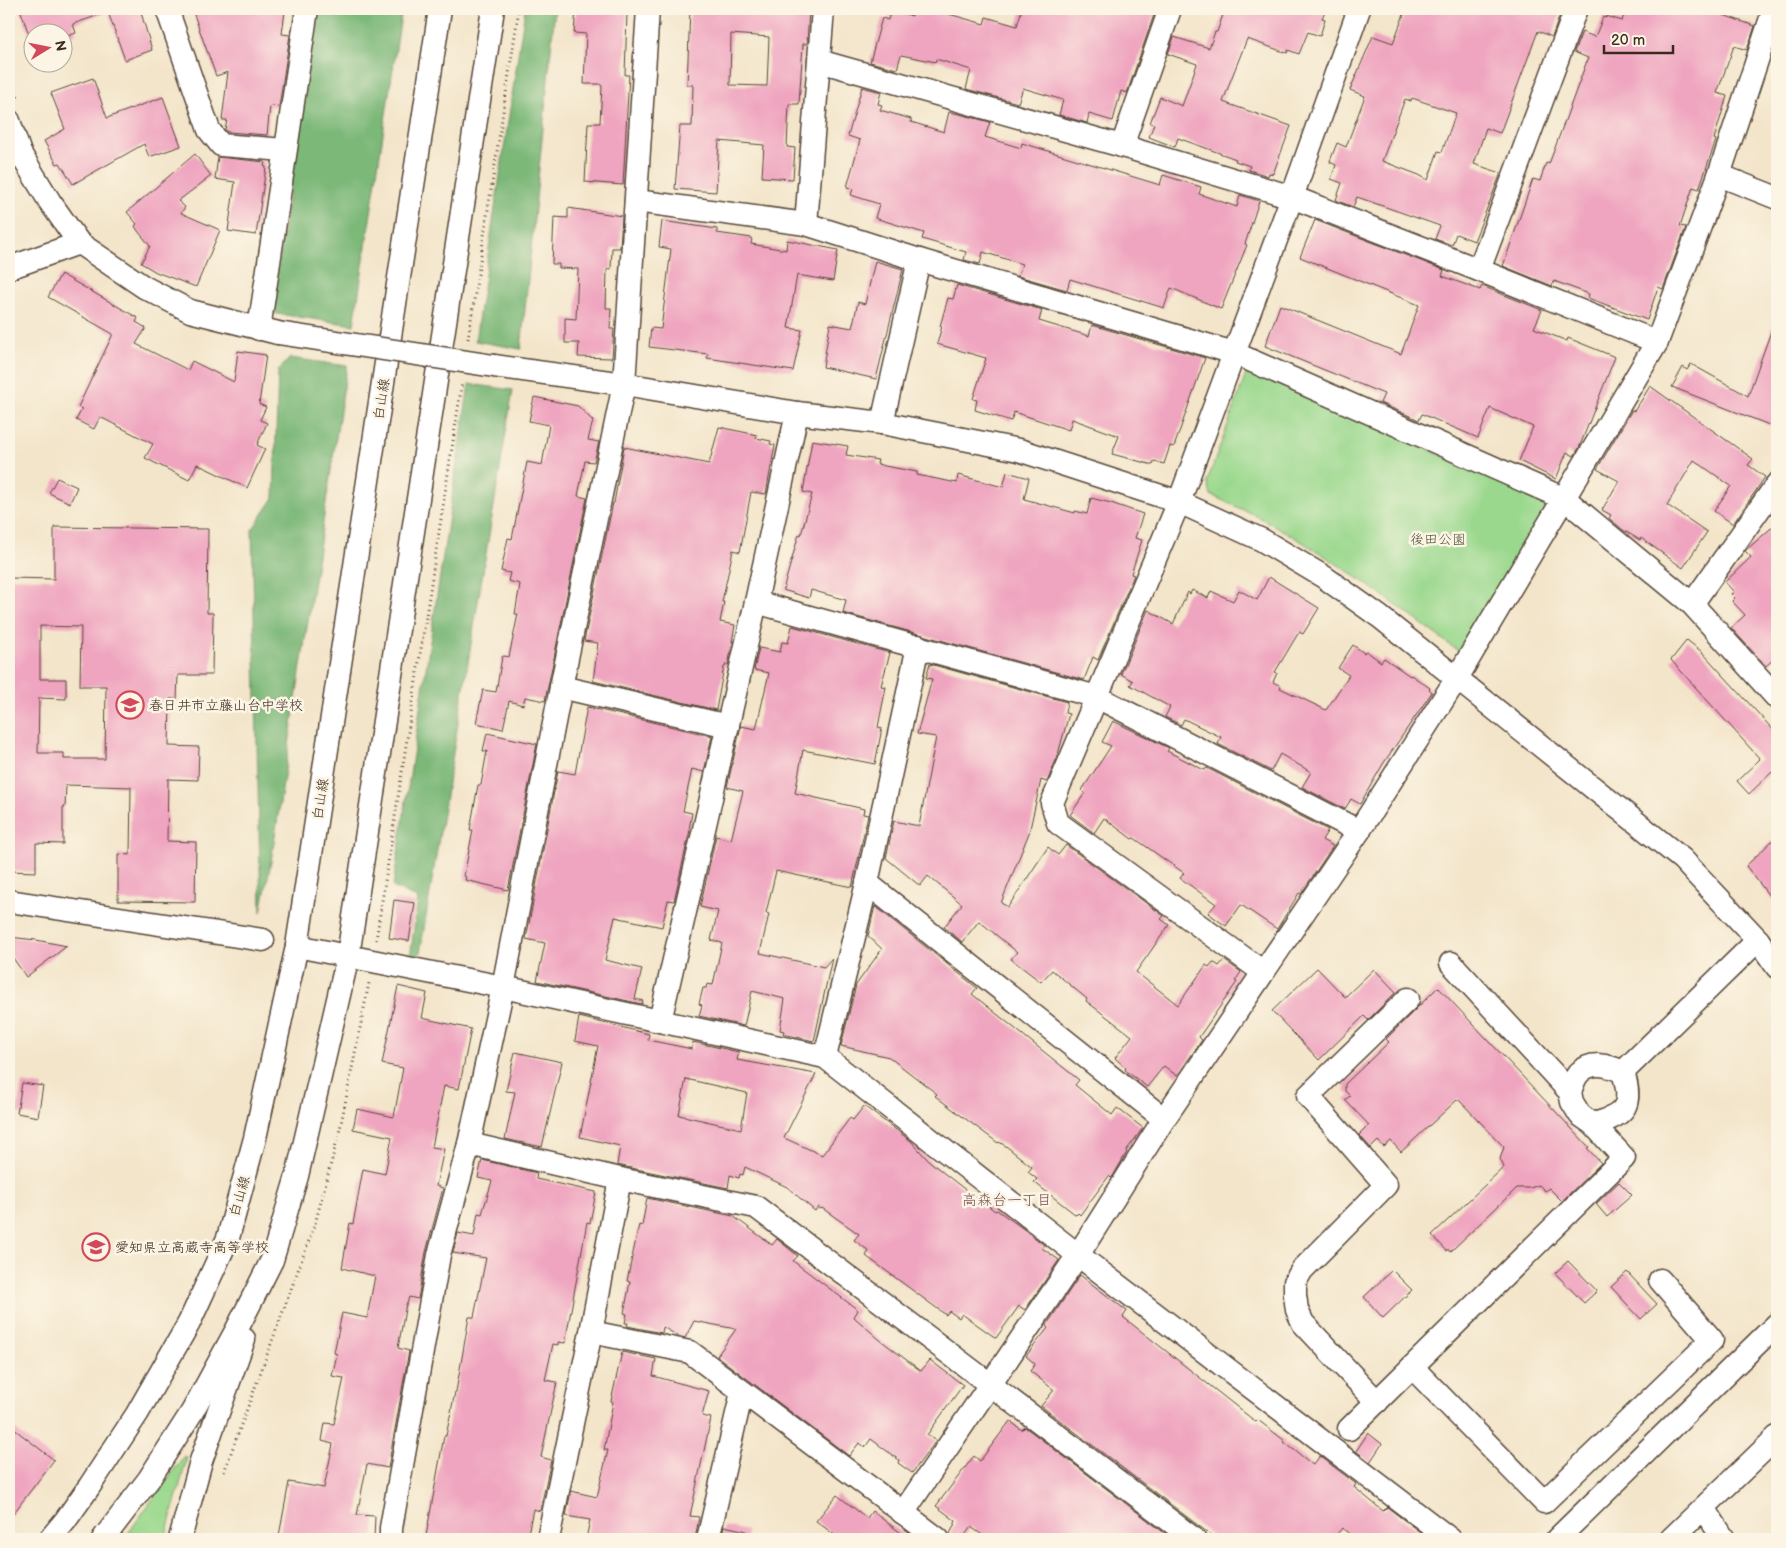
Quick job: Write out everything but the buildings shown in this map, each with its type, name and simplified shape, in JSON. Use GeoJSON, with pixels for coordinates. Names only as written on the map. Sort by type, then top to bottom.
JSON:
{"type":"FeatureCollection","features":[{"type":"Feature","properties":{"kind":"street"},"geometry":{"type":"LineString","coordinates":[[167,9],[209,130],[222,144],[285,150]]}},
{"type":"Feature","properties":{"kind":"street"},"geometry":{"type":"LineString","coordinates":[[268,331],[285,150],[306,9]]}},
{"type":"Feature","properties":{"kind":"street","name":"白山線"},"geometry":{"type":"LineString","coordinates":[[50,1539],[65,1521],[137,1414],[189,1323],[228,1238],[255,1138],[297,946],[440,9]]}},
{"type":"Feature","properties":{"kind":"street"},"geometry":{"type":"LineString","coordinates":[[180,1539],[201,1461],[272,1260],[297,1176],[348,956],[493,9]]}},
{"type":"Feature","properties":{"kind":"street"},"geometry":{"type":"LineString","coordinates":[[391,1539],[391,1528],[439,1256],[468,1144],[503,987],[561,687],[624,384],[648,9]]}},
{"type":"Feature","properties":{"kind":"street"},"geometry":{"type":"LineString","coordinates":[[806,224],[823,9]]}},
{"type":"Feature","properties":{"kind":"street"},"geometry":{"type":"LineString","coordinates":[[1122,146],[1170,9]]}},
{"type":"Feature","properties":{"kind":"street"},"geometry":{"type":"LineString","coordinates":[[1263,972],[1058,822],[1052,803],[1179,502],[1292,197],[1359,9]]}},
{"type":"Feature","properties":{"kind":"street"},"geometry":{"type":"LineString","coordinates":[[1479,270],[1576,9]]}},
{"type":"Feature","properties":{"kind":"street"},"geometry":{"type":"LineString","coordinates":[[903,1513],[1078,1256],[1164,1119],[1359,831],[1458,678],[1657,342],[1720,175],[1771,12]]}},
{"type":"Feature","properties":{"kind":"street"},"geometry":{"type":"LineString","coordinates":[[819,61],[1122,146],[1292,197],[1657,342]]}},
{"type":"Feature","properties":{"kind":"street"},"geometry":{"type":"LineString","coordinates":[[15,115],[20,153],[50,202],[80,243],[144,287],[190,311],[268,331],[797,412],[882,423],[1018,450],[1179,502],[1262,540],[1324,577],[1380,617],[1682,859],[1758,940],[1777,967]]}},
{"type":"Feature","properties":{"kind":"street"},"geometry":{"type":"LineString","coordinates":[[1720,175],[1777,198]]}},
{"type":"Feature","properties":{"kind":"street"},"geometry":{"type":"LineString","coordinates":[[636,201],[806,224],[919,260],[1234,353],[1565,499],[1692,604],[1777,698]]}},
{"type":"Feature","properties":{"kind":"street"},"geometry":{"type":"LineString","coordinates":[[9,268],[80,243]]}},
{"type":"Feature","properties":{"kind":"street"},"geometry":{"type":"LineString","coordinates":[[882,423],[919,260]]}},
{"type":"Feature","properties":{"kind":"street"},"geometry":{"type":"LineString","coordinates":[[660,1021],[756,602],[797,412]]}},
{"type":"Feature","properties":{"kind":"street"},"geometry":{"type":"LineString","coordinates":[[1692,604],[1777,484]]}},
{"type":"Feature","properties":{"kind":"street"},"geometry":{"type":"LineString","coordinates":[[756,602],[1097,697],[1359,831]]}},
{"type":"Feature","properties":{"kind":"street"},"geometry":{"type":"LineString","coordinates":[[825,1058],[867,883],[918,646]]}},
{"type":"Feature","properties":{"kind":"street"},"geometry":{"type":"LineString","coordinates":[[561,687],[728,726]]}},
{"type":"Feature","properties":{"kind":"street"},"geometry":{"type":"LineString","coordinates":[[867,883],[1164,1119]]}},
{"type":"Feature","properties":{"kind":"street"},"geometry":{"type":"LineString","coordinates":[[9,901],[263,940]]}},
{"type":"Feature","properties":{"kind":"street"},"geometry":{"type":"LineString","coordinates":[[1623,1072],[1758,940]]}},
{"type":"Feature","properties":{"kind":"street"},"geometry":{"type":"LineString","coordinates":[[297,946],[503,987],[825,1058],[1078,1256],[1450,1539]]}},
{"type":"Feature","properties":{"kind":"street"},"geometry":{"type":"LineString","coordinates":[[1349,1429],[1624,1158],[1593,1124],[1580,1115],[1572,1102],[1570,1092],[1451,963]]}},
{"type":"Feature","properties":{"kind":"street"},"geometry":{"type":"LineString","coordinates":[[1377,1402],[1303,1324],[1297,1310],[1295,1282],[1302,1270],[1386,1186],[1308,1096],[1408,999]]}},
{"type":"Feature","properties":{"kind":"street"},"geometry":{"type":"LineString","coordinates":[[1570,1092],[1578,1074],[1590,1065],[1607,1065],[1623,1072],[1629,1089],[1627,1102],[1618,1116],[1605,1122],[1593,1124]]}},
{"type":"Feature","properties":{"kind":"street"},"geometry":{"type":"LineString","coordinates":[[468,1144],[756,1207],[1194,1539]]}},
{"type":"Feature","properties":{"kind":"street"},"geometry":{"type":"LineString","coordinates":[[548,1539],[591,1332],[620,1178]]}},
{"type":"Feature","properties":{"kind":"street"},"geometry":{"type":"LineString","coordinates":[[103,1539],[149,1479],[192,1412],[272,1260]]}},
{"type":"Feature","properties":{"kind":"street"},"geometry":{"type":"LineString","coordinates":[[1412,1367],[1544,1502],[1712,1340],[1660,1280]]}},
{"type":"Feature","properties":{"kind":"street"},"geometry":{"type":"LineString","coordinates":[[1557,1539],[1777,1324]]}},
{"type":"Feature","properties":{"kind":"street"},"geometry":{"type":"LineString","coordinates":[[591,1332],[690,1352],[938,1539]]}},
{"type":"Feature","properties":{"kind":"street"},"geometry":{"type":"LineString","coordinates":[[708,1539],[742,1392]]}},
{"type":"Feature","properties":{"kind":"street"},"geometry":{"type":"LineString","coordinates":[[1671,1539],[1777,1437]]}},
{"type":"Feature","properties":{"kind":"street"},"geometry":{"type":"LineString","coordinates":[[1704,1508],[1724,1539]]}},
{"type":"Feature","properties":{"kind":"path"},"geometry":{"type":"LineString","coordinates":[[9,73],[15,115]]}},
{"type":"Feature","properties":{"kind":"green space"},"geometry":{"type":"Polygon","coordinates":[[[317,9],[402,9],[354,325],[271,313],[317,9]]]}},
{"type":"Feature","properties":{"kind":"green space"},"geometry":{"type":"Polygon","coordinates":[[[525,9],[555,9],[521,349],[475,341],[525,9]]]}},
{"type":"Feature","properties":{"kind":"green space"},"geometry":{"type":"Polygon","coordinates":[[[290,358],[347,366],[271,862],[261,912],[252,530],[274,498],[278,371],[290,358]]]}},
{"type":"Feature","properties":{"kind":"green space","name":"後田公園"},"geometry":{"type":"Polygon","coordinates":[[[1248,369],[1542,500],[1546,510],[1462,654],[1367,584],[1317,551],[1259,517],[1211,495],[1207,482],[1248,369]]]}},
{"type":"Feature","properties":{"kind":"green space"},"geometry":{"type":"Polygon","coordinates":[[[469,384],[513,390],[419,959],[410,958],[418,899],[393,887],[469,384]]]}},
{"type":"Feature","properties":{"kind":"green space"},"geometry":{"type":"Polygon","coordinates":[[[184,1456],[187,1458],[165,1539],[124,1539],[184,1456]]]}},
{"type":"Feature","properties":{"kind":"place","name":"春日井市立藤山台中学校"},"geometry":{"type":"Point","coordinates":[130,705]}},
{"type":"Feature","properties":{"kind":"place","name":"愛知県立高蔵寺高等学校"},"geometry":{"type":"Point","coordinates":[96,1247]}},
{"type":"Feature","properties":{"kind":"district","name":"高森台一丁目"},"geometry":{"type":"Point","coordinates":[1007,1200]}}]}
